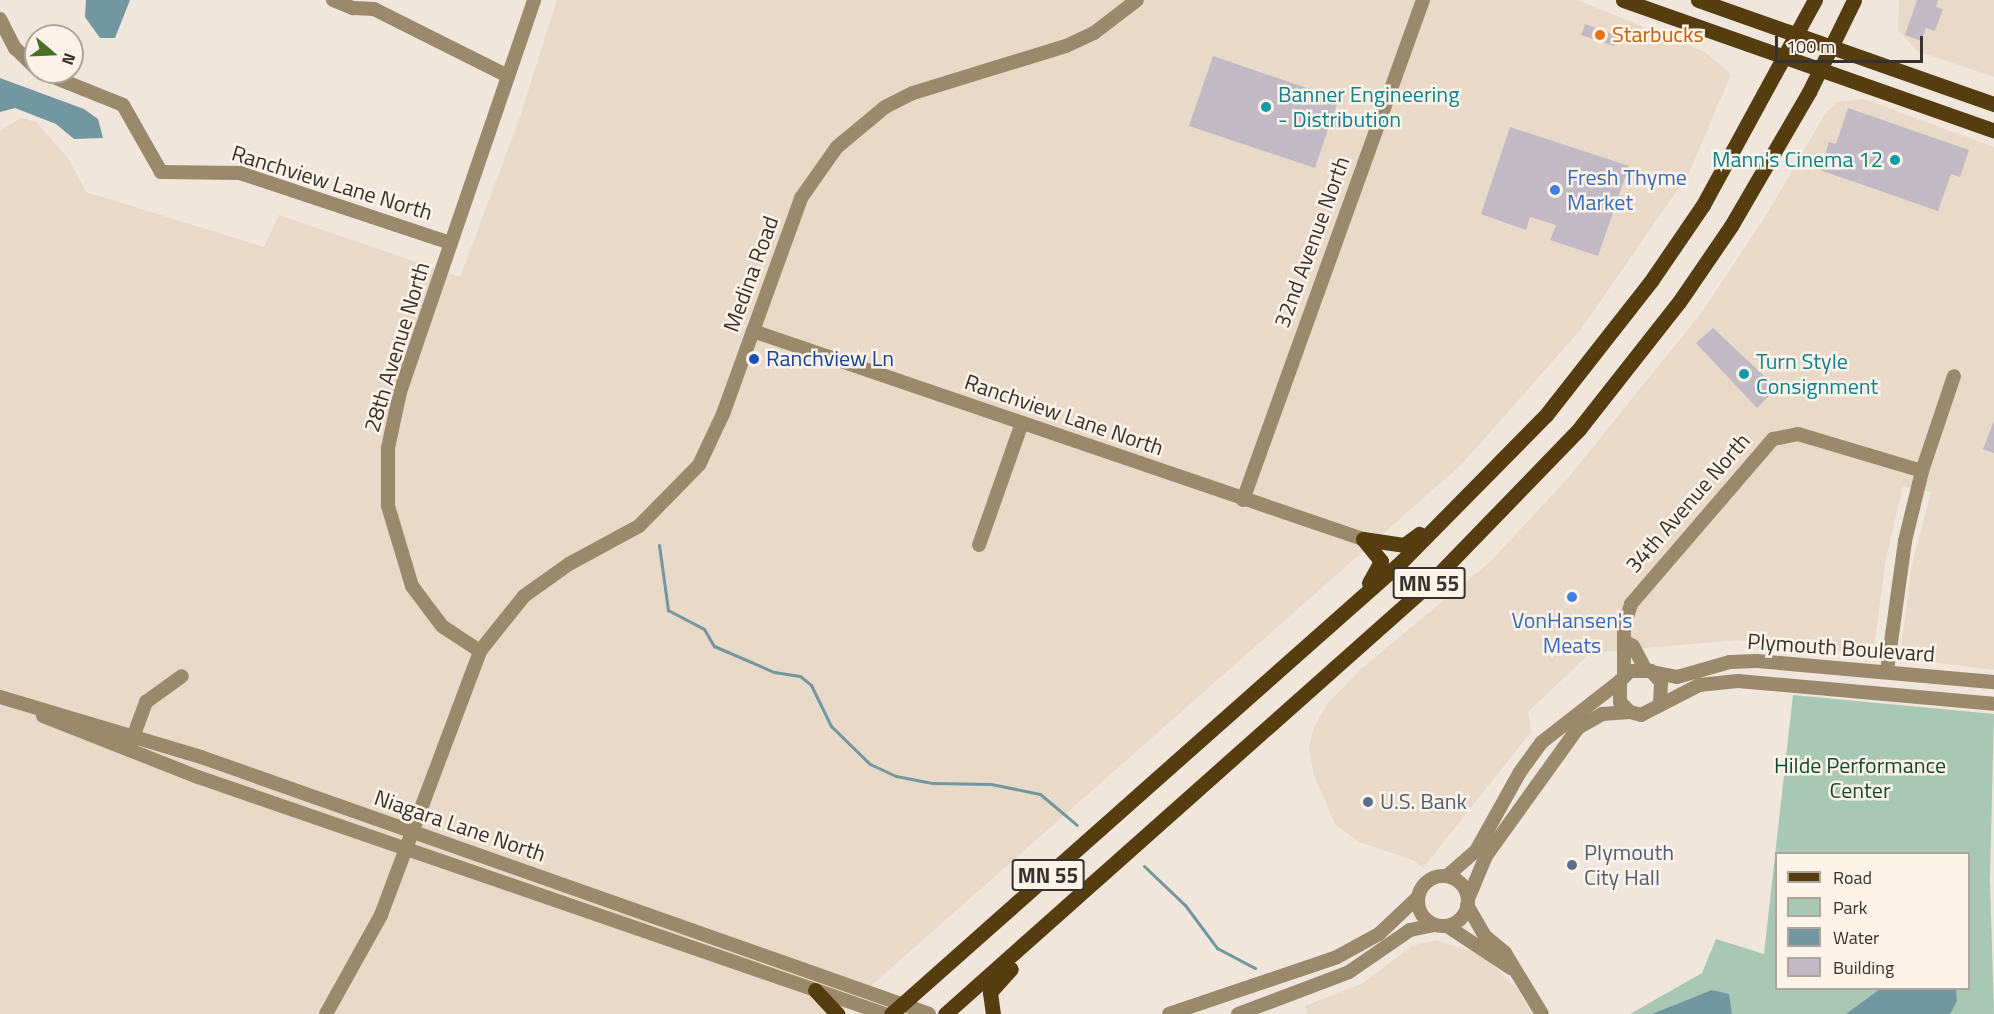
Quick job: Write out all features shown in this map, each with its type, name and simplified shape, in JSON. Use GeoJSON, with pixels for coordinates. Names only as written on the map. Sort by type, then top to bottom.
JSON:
{"type":"FeatureCollection","features":[{"type":"Feature","properties":{"kind":"main road"},"geometry":{"type":"LineString","coordinates":[[1623,0],[1994,131]]}},
{"type":"Feature","properties":{"kind":"main road"},"geometry":{"type":"LineString","coordinates":[[1698,0],[1994,104]]}},
{"type":"Feature","properties":{"kind":"main road","name":"MN 55"},"geometry":{"type":"LineString","coordinates":[[891,1014],[1358,601],[1514,448],[1593,358],[1652,281],[1727,165],[1815,0]]}},
{"type":"Feature","properties":{"kind":"main road","name":"MN 55"},"geometry":{"type":"LineString","coordinates":[[945,1014],[1437,576],[1579,429],[1679,302],[1731,226],[1820,70],[1854,0]]}},
{"type":"Feature","properties":{"kind":"main road"},"geometry":{"type":"LineString","coordinates":[[1363,539],[1409,543],[1483,470],[1514,448]]}},
{"type":"Feature","properties":{"kind":"main road"},"geometry":{"type":"LineString","coordinates":[[1358,601],[1381,561],[1363,539]]}},
{"type":"Feature","properties":{"kind":"main road"},"geometry":{"type":"LineString","coordinates":[[993,1014],[990,992],[1066,907]]}},
{"type":"Feature","properties":{"kind":"main road"},"geometry":{"type":"LineString","coordinates":[[815,990],[837,1014]]}},
{"type":"Feature","properties":{"kind":"street"},"geometry":{"type":"LineString","coordinates":[[333,0],[353,8],[377,4],[508,76]]}},
{"type":"Feature","properties":{"kind":"street","name":"28th Avenue North"},"geometry":{"type":"LineString","coordinates":[[480,651],[442,626],[412,586],[388,506],[392,419],[534,0]]}},
{"type":"Feature","properties":{"kind":"street","name":"Medina Road"},"geometry":{"type":"LineString","coordinates":[[480,651],[505,616],[545,579],[639,526],[682,488],[713,441],[801,198],[837,147],[859,125],[912,93],[1066,46],[1103,27],[1137,0]]}},
{"type":"Feature","properties":{"kind":"street","name":"32nd Avenue North"},"geometry":{"type":"LineString","coordinates":[[1243,500],[1423,0]]}},
{"type":"Feature","properties":{"kind":"street"},"geometry":{"type":"LineString","coordinates":[[0,19],[15,48],[24,57]]}},
{"type":"Feature","properties":{"kind":"street","name":"Ranchview Lane North"},"geometry":{"type":"LineString","coordinates":[[65,84],[123,105],[161,172],[240,173],[451,243]]}},
{"type":"Feature","properties":{"kind":"street","name":"Ranchview Lane North"},"geometry":{"type":"LineString","coordinates":[[753,331],[1243,500],[1363,539]]}},
{"type":"Feature","properties":{"kind":"street"},"geometry":{"type":"LineString","coordinates":[[1887,671],[1899,573],[1922,471],[1954,376]]}},
{"type":"Feature","properties":{"kind":"street"},"geometry":{"type":"LineString","coordinates":[[979,545],[1022,423]]}},
{"type":"Feature","properties":{"kind":"street","name":"34th Avenue North"},"geometry":{"type":"LineString","coordinates":[[1622,678],[1627,615],[1639,591],[1773,439],[1798,434],[1922,471]]}},
{"type":"Feature","properties":{"kind":"street"},"geometry":{"type":"LineString","coordinates":[[1228,994],[1237,1014],[1349,972],[1410,930],[1440,926],[1461,918],[1486,856],[1578,728],[1602,714],[1630,712],[1647,714],[1660,703],[1661,682],[1648,670],[1633,646],[1624,641]]}},
{"type":"Feature","properties":{"kind":"street"},"geometry":{"type":"LineString","coordinates":[[326,1014],[381,915],[413,832],[462,687],[480,651]]}},
{"type":"Feature","properties":{"kind":"street","name":"Plymouth Boulevard"},"geometry":{"type":"LineString","coordinates":[[1648,670],[1677,677],[1730,662],[1757,661],[1994,682]]}},
{"type":"Feature","properties":{"kind":"street"},"geometry":{"type":"LineString","coordinates":[[1169,1014],[1351,951],[1379,934],[1417,898],[1428,880],[1447,876],[1476,851],[1520,771],[1542,742],[1622,678],[1648,670]]}},
{"type":"Feature","properties":{"kind":"street"},"geometry":{"type":"LineString","coordinates":[[129,751],[146,702],[182,676]]}},
{"type":"Feature","properties":{"kind":"street"},"geometry":{"type":"LineString","coordinates":[[1622,678],[1617,695],[1630,712]]}},
{"type":"Feature","properties":{"kind":"street","name":"Plymouth Boulevard"},"geometry":{"type":"LineString","coordinates":[[1660,703],[1699,685],[1752,681],[1994,704]]}},
{"type":"Feature","properties":{"kind":"street","name":"Niagara Lane North"},"geometry":{"type":"LineString","coordinates":[[0,697],[134,735],[903,1004]]}},
{"type":"Feature","properties":{"kind":"street","name":"Niagara Lane North"},"geometry":{"type":"LineString","coordinates":[[0,697],[129,751],[406,850],[885,1014]]}},
{"type":"Feature","properties":{"kind":"street"},"geometry":{"type":"LineString","coordinates":[[1447,876],[1461,884],[1478,927],[1505,953],[1511,968],[1542,1014]]}},
{"type":"Feature","properties":{"kind":"street"},"geometry":{"type":"LineString","coordinates":[[1417,898],[1421,915],[1511,968]]}},
{"type":"Feature","properties":{"kind":"street"},"geometry":{"type":"LineString","coordinates":[[903,1004],[929,1014]]}},
{"type":"Feature","properties":{"kind":"shaded area"},"geometry":{"type":"Polygon","coordinates":[[[557,0],[1577,0],[1703,51],[1731,74],[1689,173],[1581,329],[1462,464],[839,1014],[0,1014],[0,131],[21,118],[36,122],[68,158],[86,192],[264,247],[279,215],[460,277],[519,120],[557,0]]]}},
{"type":"Feature","properties":{"kind":"shaded area"},"geometry":{"type":"Polygon","coordinates":[[[1899,0],[1994,0],[1994,77],[1917,51],[1898,30],[1899,0]]]}},
{"type":"Feature","properties":{"kind":"shaded area"},"geometry":{"type":"Polygon","coordinates":[[[1864,99],[1994,147],[1994,670],[1905,659],[1901,651],[1911,569],[1931,492],[1903,486],[1886,558],[1873,655],[1737,640],[1590,653],[1528,712],[1531,732],[1423,868],[1413,860],[1359,842],[1335,824],[1314,775],[1309,749],[1313,729],[1328,703],[1361,669],[1491,561],[1568,478],[1702,312],[1767,214],[1825,114],[1837,102],[1864,99]]]}},
{"type":"Feature","properties":{"kind":"shaded area"},"geometry":{"type":"Polygon","coordinates":[[[1435,940],[1482,954],[1517,989],[1532,1014],[1307,1014],[1305,1006],[1363,983],[1412,946],[1435,940]]]}},
{"type":"Feature","properties":{"kind":"green space","name":"Hilde Performance Center"},"geometry":{"type":"Polygon","coordinates":[[[1793,695],[1994,714],[1990,880],[1994,1014],[1630,1014],[1702,973],[1716,939],[1764,954],[1775,856],[1775,990],[1970,990],[1970,852],[1775,852],[1793,695]]]}},
{"type":"Feature","properties":{"kind":"water"},"geometry":{"type":"Polygon","coordinates":[[[86,0],[130,0],[115,38],[100,38],[85,17],[86,0]]]}},
{"type":"Feature","properties":{"kind":"water"},"geometry":{"type":"Polygon","coordinates":[[[0,78],[84,109],[98,119],[103,138],[74,139],[56,124],[15,108],[0,112],[0,78]]]}},
{"type":"Feature","properties":{"kind":"water"},"geometry":{"type":"Polygon","coordinates":[[[1712,990],[1729,994],[1732,1014],[1652,1014],[1712,990]]]}},
{"type":"Feature","properties":{"kind":"water"},"geometry":{"type":"Polygon","coordinates":[[[1879,990],[1956,990],[1957,1001],[1950,1014],[1846,1014],[1879,990]]]}},
{"type":"Feature","properties":{"kind":"building"},"geometry":{"type":"Polygon","coordinates":[[[1917,0],[1938,0],[1936,7],[1943,9],[1935,31],[1926,28],[1921,41],[1905,35],[1917,0]]]}},
{"type":"Feature","properties":{"kind":"building","name":"Starbucks"},"geometry":{"type":"Polygon","coordinates":[[[1585,24],[1618,36],[1614,46],[1581,35],[1585,24]]]}},
{"type":"Feature","properties":{"kind":"building","name":"Banner Engineering - Distribution"},"geometry":{"type":"Polygon","coordinates":[[[1213,56],[1339,99],[1333,115],[1340,117],[1337,128],[1329,126],[1315,168],[1189,126],[1213,56]]]}},
{"type":"Feature","properties":{"kind":"building","name":"Mann's Cinema 12"},"geometry":{"type":"Polygon","coordinates":[[[1848,108],[1969,150],[1960,177],[1951,174],[1938,211],[1820,170],[1829,142],[1836,144],[1848,108]]]}},
{"type":"Feature","properties":{"kind":"building","name":"Fresh Thyme Market"},"geometry":{"type":"Polygon","coordinates":[[[1510,127],[1629,166],[1598,256],[1550,240],[1556,225],[1530,217],[1526,230],[1481,214],[1510,127]]]}},
{"type":"Feature","properties":{"kind":"building","name":"Turn Style Consignment"},"geometry":{"type":"Polygon","coordinates":[[[1713,328],[1777,388],[1757,408],[1696,343],[1713,328]]]}},
{"type":"Feature","properties":{"kind":"building"},"geometry":{"type":"Polygon","coordinates":[[[1994,421],[1994,453],[1983,449],[1994,421]]]}},
{"type":"Feature","properties":{"kind":"waterway"},"geometry":{"type":"LineString","coordinates":[[659,545],[668,610],[704,629],[714,646],[774,672],[800,676],[811,685],[831,726],[870,764],[896,776],[933,783],[991,784],[1040,794],[1077,825]]}},
{"type":"Feature","properties":{"kind":"waterway"},"geometry":{"type":"LineString","coordinates":[[1144,866],[1185,905],[1217,948],[1255,968]]}},
{"type":"Feature","properties":{"kind":"place","name":"Starbucks"},"geometry":{"type":"Point","coordinates":[1600,35]}},
{"type":"Feature","properties":{"kind":"place","name":"Banner Engineering - Distribution"},"geometry":{"type":"Point","coordinates":[1266,107]}},
{"type":"Feature","properties":{"kind":"place","name":"Mann's Cinema 12"},"geometry":{"type":"Point","coordinates":[1895,160]}},
{"type":"Feature","properties":{"kind":"place","name":"Fresh Thyme Market"},"geometry":{"type":"Point","coordinates":[1555,190]}},
{"type":"Feature","properties":{"kind":"place","name":"Ranchview Ln"},"geometry":{"type":"Point","coordinates":[754,359]}},
{"type":"Feature","properties":{"kind":"place","name":"Turn Style Consignment"},"geometry":{"type":"Point","coordinates":[1744,374]}},
{"type":"Feature","properties":{"kind":"place","name":"VonHansen's Meats"},"geometry":{"type":"Point","coordinates":[1572,597]}},
{"type":"Feature","properties":{"kind":"place","name":"U.S. Bank"},"geometry":{"type":"Point","coordinates":[1368,802]}},
{"type":"Feature","properties":{"kind":"place","name":"Plymouth City Hall"},"geometry":{"type":"Point","coordinates":[1572,865]}}]}
